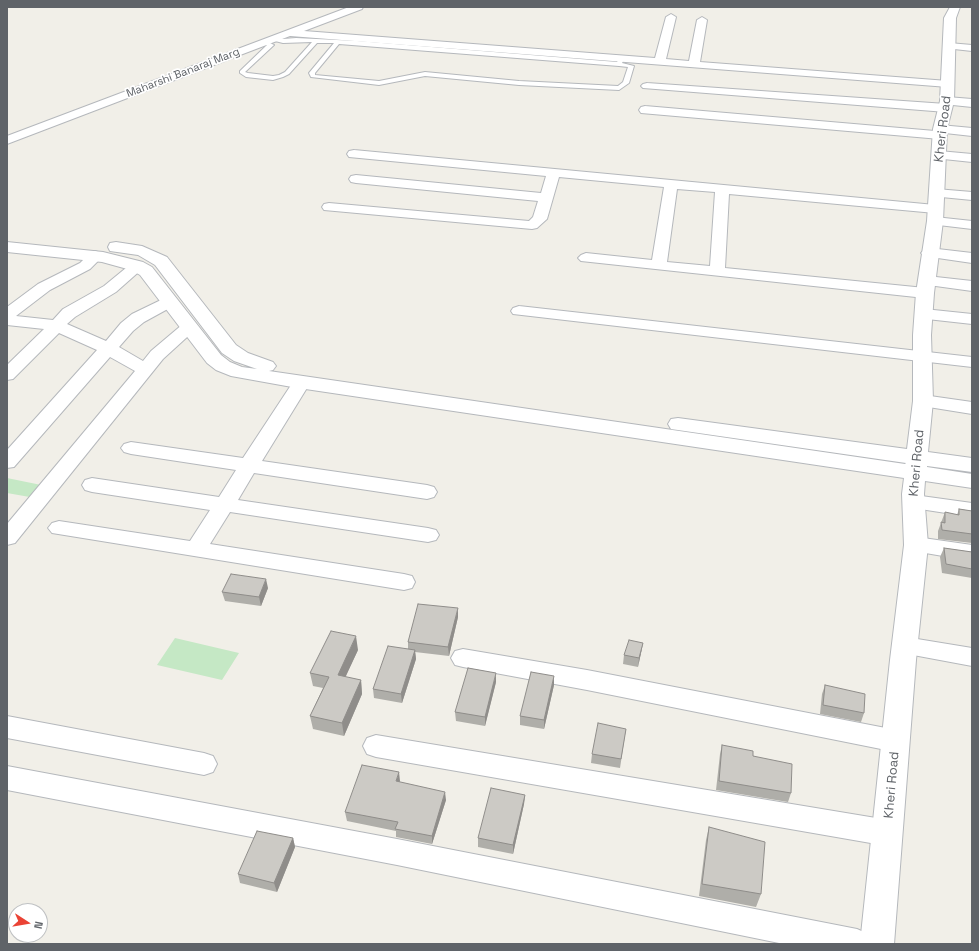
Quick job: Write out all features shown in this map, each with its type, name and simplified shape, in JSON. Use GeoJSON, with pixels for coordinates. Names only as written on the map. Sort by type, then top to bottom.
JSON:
{"type":"FeatureCollection","features":[{"type":"Feature","properties":{"kind":"street","name":"Maharshi Banaraj Marg"},"geometry":{"type":"LineString","coordinates":[[7,140],[358,7]]}},
{"type":"Feature","properties":{"kind":"street","name":"Kheri Road"},"geometry":{"type":"LineString","coordinates":[[877,944],[916,545],[913,494],[922,401],[924,314],[929,253],[935,208],[940,140],[947,98],[950,18],[955,7]]}},
{"type":"Feature","properties":{"kind":"street"},"geometry":{"type":"LineString","coordinates":[[660,62],[671,18]]}},
{"type":"Feature","properties":{"kind":"street"},"geometry":{"type":"LineString","coordinates":[[694,65],[702,20]]}},
{"type":"Feature","properties":{"kind":"street"},"geometry":{"type":"LineString","coordinates":[[288,33],[621,63],[660,62],[694,65],[947,98],[972,103]]}},
{"type":"Feature","properties":{"kind":"street"},"geometry":{"type":"LineString","coordinates":[[949,46],[972,48]]}},
{"type":"Feature","properties":{"kind":"street"},"geometry":{"type":"LineString","coordinates":[[647,86],[947,98]]}},
{"type":"Feature","properties":{"kind":"street"},"geometry":{"type":"LineString","coordinates":[[645,110],[940,140],[972,132]]}},
{"type":"Feature","properties":{"kind":"street"},"geometry":{"type":"LineString","coordinates":[[940,140],[972,158]]}},
{"type":"Feature","properties":{"kind":"street"},"geometry":{"type":"LineString","coordinates":[[354,154],[722,190],[935,208],[972,225]]}},
{"type":"Feature","properties":{"kind":"street"},"geometry":{"type":"LineString","coordinates":[[329,207],[526,226],[538,222],[554,173]]}},
{"type":"Feature","properties":{"kind":"street"},"geometry":{"type":"LineString","coordinates":[[356,180],[546,198]]}},
{"type":"Feature","properties":{"kind":"street"},"geometry":{"type":"LineString","coordinates":[[659,265],[671,185]]}},
{"type":"Feature","properties":{"kind":"street"},"geometry":{"type":"LineString","coordinates":[[716,271],[722,190]]}},
{"type":"Feature","properties":{"kind":"street"},"geometry":{"type":"LineString","coordinates":[[935,208],[972,196]]}},
{"type":"Feature","properties":{"kind":"street"},"geometry":{"type":"LineString","coordinates":[[7,237],[128,249],[152,256],[161,261],[229,349],[241,358],[275,368],[749,433],[916,466],[972,481]]}},
{"type":"Feature","properties":{"kind":"street"},"geometry":{"type":"LineString","coordinates":[[7,247],[95,256],[123,261],[138,266],[146,271],[214,359],[223,366],[238,372],[301,383],[916,466],[972,465]]}},
{"type":"Feature","properties":{"kind":"street"},"geometry":{"type":"LineString","coordinates":[[929,253],[972,258]]}},
{"type":"Feature","properties":{"kind":"street"},"geometry":{"type":"LineString","coordinates":[[7,315],[44,287],[85,266],[95,256]]}},
{"type":"Feature","properties":{"kind":"street"},"geometry":{"type":"LineString","coordinates":[[586,258],[716,271],[926,287],[972,286]]}},
{"type":"Feature","properties":{"kind":"street"},"geometry":{"type":"LineString","coordinates":[[7,375],[68,313],[110,289],[138,266]]}},
{"type":"Feature","properties":{"kind":"street"},"geometry":{"type":"LineString","coordinates":[[7,462],[108,348],[138,318],[169,302]]}},
{"type":"Feature","properties":{"kind":"street"},"geometry":{"type":"LineString","coordinates":[[519,311],[972,362]]}},
{"type":"Feature","properties":{"kind":"street"},"geometry":{"type":"LineString","coordinates":[[924,314],[972,319]]}},
{"type":"Feature","properties":{"kind":"street"},"geometry":{"type":"LineString","coordinates":[[7,320],[55,325],[108,348],[146,370]]}},
{"type":"Feature","properties":{"kind":"street"},"geometry":{"type":"LineString","coordinates":[[7,538],[157,356],[189,328]]}},
{"type":"Feature","properties":{"kind":"street"},"geometry":{"type":"LineString","coordinates":[[196,550],[301,383]]}},
{"type":"Feature","properties":{"kind":"street"},"geometry":{"type":"LineString","coordinates":[[922,401],[972,408]]}},
{"type":"Feature","properties":{"kind":"street"},"geometry":{"type":"LineString","coordinates":[[131,448],[427,492]]}},
{"type":"Feature","properties":{"kind":"street"},"geometry":{"type":"LineString","coordinates":[[92,485],[428,535]]}},
{"type":"Feature","properties":{"kind":"street"},"geometry":{"type":"LineString","coordinates":[[914,502],[972,510]]}},
{"type":"Feature","properties":{"kind":"street"},"geometry":{"type":"LineString","coordinates":[[60,528],[404,582]]}},
{"type":"Feature","properties":{"kind":"street"},"geometry":{"type":"LineString","coordinates":[[916,545],[972,553]]}},
{"type":"Feature","properties":{"kind":"street"},"geometry":{"type":"LineString","coordinates":[[905,646],[972,657]]}},
{"type":"Feature","properties":{"kind":"street"},"geometry":{"type":"LineString","coordinates":[[463,658],[587,680],[896,741]]}},
{"type":"Feature","properties":{"kind":"street"},"geometry":{"type":"LineString","coordinates":[[7,727],[204,764]]}},
{"type":"Feature","properties":{"kind":"street"},"geometry":{"type":"LineString","coordinates":[[376,746],[888,833]]}},
{"type":"Feature","properties":{"kind":"street"},"geometry":{"type":"LineString","coordinates":[[7,778],[405,854],[857,944]]}},
{"type":"Feature","properties":{"kind":"lane"},"geometry":{"type":"LineString","coordinates":[[268,40],[271,45],[242,72],[246,75],[273,78],[281,76],[287,73],[316,41]]}},
{"type":"Feature","properties":{"kind":"lane"},"geometry":{"type":"LineString","coordinates":[[268,40],[338,42],[621,63],[631,66],[626,83],[619,88],[518,83],[425,74],[379,83],[312,76],[312,74],[338,42]]}},
{"type":"Feature","properties":{"kind":"green space"},"geometry":{"type":"Polygon","coordinates":[[[7,478],[51,487],[41,499],[7,493],[7,478]]]}},
{"type":"Feature","properties":{"kind":"green space"},"geometry":{"type":"Polygon","coordinates":[[[175,638],[239,653],[222,680],[157,665],[175,638]]]}},
{"type":"Feature","properties":{"kind":"building"},"geometry":{"type":"Polygon","coordinates":[[[959,509],[972,511],[972,534],[942,530],[941,522],[945,523],[945,512],[959,515],[959,509]]]}},
{"type":"Feature","properties":{"kind":"building"},"geometry":{"type":"Polygon","coordinates":[[[944,548],[972,552],[972,569],[946,564],[944,548]]]}},
{"type":"Feature","properties":{"kind":"building"},"geometry":{"type":"Polygon","coordinates":[[[231,574],[266,579],[259,597],[222,592],[231,574]]]}},
{"type":"Feature","properties":{"kind":"building"},"geometry":{"type":"Polygon","coordinates":[[[418,604],[458,608],[448,647],[408,642],[418,604]]]}},
{"type":"Feature","properties":{"kind":"building"},"geometry":{"type":"Polygon","coordinates":[[[331,631],[356,636],[338,675],[361,680],[342,723],[310,716],[329,677],[310,673],[331,631]]]}},
{"type":"Feature","properties":{"kind":"building"},"geometry":{"type":"Polygon","coordinates":[[[629,640],[643,643],[639,658],[624,655],[629,640]]]}},
{"type":"Feature","properties":{"kind":"building"},"geometry":{"type":"Polygon","coordinates":[[[388,646],[415,650],[401,694],[373,689],[388,646]]]}},
{"type":"Feature","properties":{"kind":"building"},"geometry":{"type":"Polygon","coordinates":[[[468,668],[496,673],[485,717],[455,712],[468,668]]]}},
{"type":"Feature","properties":{"kind":"building"},"geometry":{"type":"Polygon","coordinates":[[[531,672],[554,676],[544,720],[520,716],[531,672]]]}},
{"type":"Feature","properties":{"kind":"building"},"geometry":{"type":"Polygon","coordinates":[[[825,685],[865,694],[864,713],[823,705],[825,685]]]}},
{"type":"Feature","properties":{"kind":"building"},"geometry":{"type":"Polygon","coordinates":[[[598,723],[626,729],[621,759],[592,754],[598,723]]]}},
{"type":"Feature","properties":{"kind":"building"},"geometry":{"type":"Polygon","coordinates":[[[722,745],[753,751],[753,756],[792,764],[791,793],[719,781],[722,745]]]}},
{"type":"Feature","properties":{"kind":"building"},"geometry":{"type":"Polygon","coordinates":[[[362,765],[399,772],[396,781],[445,792],[432,836],[395,829],[398,822],[345,812],[362,765]]]}},
{"type":"Feature","properties":{"kind":"building"},"geometry":{"type":"Polygon","coordinates":[[[491,788],[525,795],[513,845],[478,838],[491,788]]]}},
{"type":"Feature","properties":{"kind":"building"},"geometry":{"type":"Polygon","coordinates":[[[709,827],[765,842],[761,894],[702,884],[709,827]]]}},
{"type":"Feature","properties":{"kind":"building"},"geometry":{"type":"Polygon","coordinates":[[[257,831],[293,838],[274,883],[238,874],[257,831]]]}}]}
